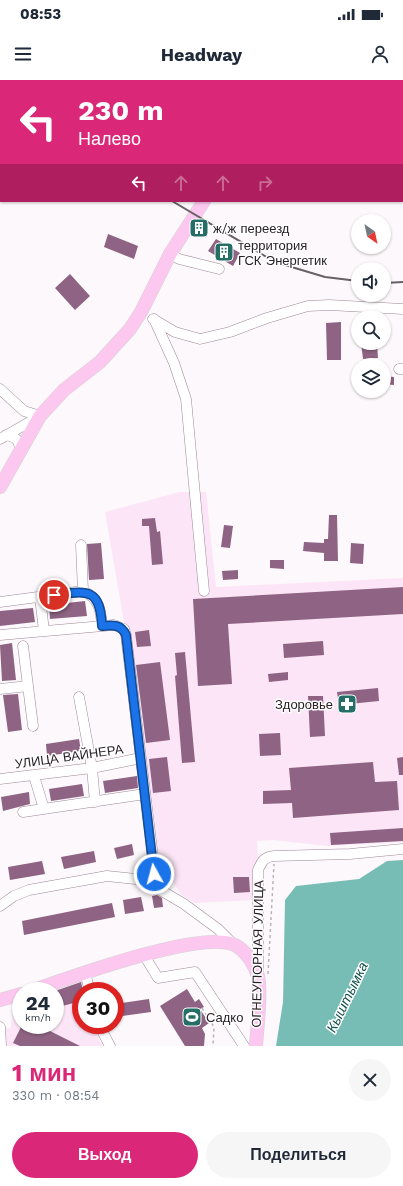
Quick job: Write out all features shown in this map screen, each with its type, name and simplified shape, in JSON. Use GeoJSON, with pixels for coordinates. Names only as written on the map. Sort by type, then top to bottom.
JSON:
{"type":"FeatureCollection","features":[{"type":"Feature","properties":{"kind":"main road"},"geometry":{"type":"LineString","coordinates":[[0,487],[40,416],[64,390],[100,362],[130,329],[141,312],[170,254],[203,202]]}},
{"type":"Feature","properties":{"kind":"main road"},"geometry":{"type":"LineString","coordinates":[[58,982],[144,955],[206,942],[228,943],[235,946],[245,953],[263,977]]}},
{"type":"Feature","properties":{"kind":"main road","name":"ОГНЕУПОРНАЯ УЛИЦА"},"geometry":{"type":"LineString","coordinates":[[256,1046],[263,977]]}},
{"type":"Feature","properties":{"kind":"main road"},"geometry":{"type":"LineString","coordinates":[[0,1000],[12,997]]}},
{"type":"Feature","properties":{"kind":"street"},"geometry":{"type":"LineString","coordinates":[[170,254],[179,259],[219,269]]}},
{"type":"Feature","properties":{"kind":"street"},"geometry":{"type":"LineString","coordinates":[[141,312],[175,332],[200,339],[230,332],[267,318],[308,306],[329,305],[403,309]]}},
{"type":"Feature","properties":{"kind":"street"},"geometry":{"type":"LineString","coordinates":[[154,319],[174,362],[186,399],[204,591]]}},
{"type":"Feature","properties":{"kind":"street"},"geometry":{"type":"LineString","coordinates":[[0,389],[24,411],[40,416]]}},
{"type":"Feature","properties":{"kind":"street"},"geometry":{"type":"LineString","coordinates":[[3,437],[40,416]]}},
{"type":"Feature","properties":{"kind":"street"},"geometry":{"type":"LineString","coordinates":[[3,437],[13,436],[20,443],[20,453]]}},
{"type":"Feature","properties":{"kind":"street"},"geometry":{"type":"LineString","coordinates":[[81,545],[83,591]]}},
{"type":"Feature","properties":{"kind":"street"},"geometry":{"type":"LineString","coordinates":[[0,602],[83,591],[91,595],[98,603],[101,612],[102,626]]}},
{"type":"Feature","properties":{"kind":"street"},"geometry":{"type":"LineString","coordinates":[[40,597],[44,631]]}},
{"type":"Feature","properties":{"kind":"street"},"geometry":{"type":"LineString","coordinates":[[0,635],[114,625],[124,629],[126,635],[154,874],[162,891]]}},
{"type":"Feature","properties":{"kind":"street"},"geometry":{"type":"LineString","coordinates":[[23,646],[33,726]]}},
{"type":"Feature","properties":{"kind":"street"},"geometry":{"type":"LineString","coordinates":[[0,688],[28,686]]}},
{"type":"Feature","properties":{"kind":"street"},"geometry":{"type":"LineString","coordinates":[[79,697],[92,768],[95,802]]}},
{"type":"Feature","properties":{"kind":"street","name":"УЛИЦА ВАЙНЕРА"},"geometry":{"type":"LineString","coordinates":[[0,779],[92,768],[141,758]]}},
{"type":"Feature","properties":{"kind":"street"},"geometry":{"type":"LineString","coordinates":[[34,776],[44,809]]}},
{"type":"Feature","properties":{"kind":"street"},"geometry":{"type":"LineString","coordinates":[[23,812],[145,794]]}},
{"type":"Feature","properties":{"kind":"street"},"geometry":{"type":"LineString","coordinates":[[274,856],[350,854],[403,850]]}},
{"type":"Feature","properties":{"kind":"street","name":"ОГНЕУПОРНАЯ УЛИЦА"},"geometry":{"type":"LineString","coordinates":[[263,977],[258,870],[262,861],[268,856],[274,856]]}},
{"type":"Feature","properties":{"kind":"street"},"geometry":{"type":"LineString","coordinates":[[0,906],[14,896],[29,890],[107,876],[145,880],[184,904],[218,929],[235,946]]}},
{"type":"Feature","properties":{"kind":"street"},"geometry":{"type":"LineString","coordinates":[[144,955],[158,978],[195,972],[244,1046]]}},
{"type":"Feature","properties":{"kind":"street"},"geometry":{"type":"LineString","coordinates":[[85,973],[88,982]]}},
{"type":"Feature","properties":{"kind":"street"},"geometry":{"type":"LineString","coordinates":[[0,1027],[1,1046]]}},
{"type":"Feature","properties":{"kind":"street"},"geometry":{"type":"LineString","coordinates":[[104,1034],[110,1046]]}},
{"type":"Feature","properties":{"kind":"path"},"geometry":{"type":"LineString","coordinates":[[263,977],[274,856]]}},
{"type":"Feature","properties":{"kind":"path"},"geometry":{"type":"LineString","coordinates":[[202,1008],[214,1027],[213,1046]]}},
{"type":"Feature","properties":{"kind":"shaded area"},"geometry":{"type":"Polygon","coordinates":[[[180,492],[206,492],[216,587],[403,578],[403,842],[328,846],[273,840],[257,841],[258,861],[255,863],[254,900],[195,903],[181,895],[172,880],[159,870],[131,662],[105,512],[180,492]]]}},
{"type":"Feature","properties":{"kind":"shaded area"},"geometry":{"type":"Polygon","coordinates":[[[72,985],[72,1034],[97,1034],[102,1046],[0,1046],[0,1029],[11,1028],[12,1016],[12,1034],[64,1034],[64,987],[72,985]]]}},
{"type":"Feature","properties":{"kind":"water","name":"Кыштымка"},"geometry":{"type":"Polygon","coordinates":[[[403,860],[403,1046],[276,1046],[283,1002],[285,900],[296,886],[359,879],[387,861],[403,860]]]}},
{"type":"Feature","properties":{"kind":"building","name":"ж/ж переезд"},"geometry":{"type":"Polygon","coordinates":[[[199,224],[204,227],[201,233],[195,230],[199,224]]]}},
{"type":"Feature","properties":{"kind":"building"},"geometry":{"type":"Polygon","coordinates":[[[108,234],[138,246],[134,259],[104,247],[108,234]]]}},
{"type":"Feature","properties":{"kind":"building","name":"территория ГСК Энергетик"},"geometry":{"type":"Polygon","coordinates":[[[216,239],[240,253],[233,266],[208,251],[216,239]]]}},
{"type":"Feature","properties":{"kind":"building"},"geometry":{"type":"Polygon","coordinates":[[[70,274],[90,296],[75,310],[55,288],[70,274]]]}},
{"type":"Feature","properties":{"kind":"building"},"geometry":{"type":"Polygon","coordinates":[[[341,322],[341,360],[327,360],[326,323],[341,322]]]}},
{"type":"Feature","properties":{"kind":"building"},"geometry":{"type":"Polygon","coordinates":[[[362,350],[377,350],[378,358],[363,358],[362,350]]]}},
{"type":"Feature","properties":{"kind":"building"},"geometry":{"type":"Polygon","coordinates":[[[391,377],[394,377],[394,385],[391,385],[391,377]]]}},
{"type":"Feature","properties":{"kind":"building"},"geometry":{"type":"Polygon","coordinates":[[[329,515],[337,515],[338,561],[324,561],[324,553],[303,551],[304,542],[324,543],[324,539],[328,539],[329,515]]]}},
{"type":"Feature","properties":{"kind":"building"},"geometry":{"type":"Polygon","coordinates":[[[155,518],[157,532],[160,531],[163,564],[152,565],[149,526],[142,526],[142,519],[155,518]]]}},
{"type":"Feature","properties":{"kind":"building"},"geometry":{"type":"Polygon","coordinates":[[[224,525],[233,526],[230,548],[221,547],[224,525]]]}},
{"type":"Feature","properties":{"kind":"building"},"geometry":{"type":"Polygon","coordinates":[[[101,543],[104,579],[89,580],[87,544],[101,543]]]}},
{"type":"Feature","properties":{"kind":"building"},"geometry":{"type":"Polygon","coordinates":[[[351,543],[364,544],[363,564],[350,563],[351,543]]]}},
{"type":"Feature","properties":{"kind":"building"},"geometry":{"type":"Polygon","coordinates":[[[270,560],[284,560],[284,569],[270,568],[270,560]]]}},
{"type":"Feature","properties":{"kind":"building"},"geometry":{"type":"Polygon","coordinates":[[[238,570],[238,579],[223,580],[222,571],[238,570]]]}},
{"type":"Feature","properties":{"kind":"building"},"geometry":{"type":"Polygon","coordinates":[[[403,587],[403,614],[228,624],[232,684],[198,686],[193,599],[403,587]]]}},
{"type":"Feature","properties":{"kind":"building"},"geometry":{"type":"Polygon","coordinates":[[[85,601],[87,616],[50,619],[49,605],[85,601]]]}},
{"type":"Feature","properties":{"kind":"building"},"geometry":{"type":"Polygon","coordinates":[[[33,608],[35,622],[0,626],[0,611],[33,608]]]}},
{"type":"Feature","properties":{"kind":"building"},"geometry":{"type":"Polygon","coordinates":[[[149,630],[151,646],[137,647],[135,632],[149,630]]]}},
{"type":"Feature","properties":{"kind":"building"},"geometry":{"type":"Polygon","coordinates":[[[323,641],[324,655],[284,658],[283,644],[323,641]]]}},
{"type":"Feature","properties":{"kind":"building"},"geometry":{"type":"Polygon","coordinates":[[[12,643],[16,680],[2,681],[0,645],[12,643]]]}},
{"type":"Feature","properties":{"kind":"building"},"geometry":{"type":"Polygon","coordinates":[[[185,652],[195,762],[182,763],[175,676],[177,675],[175,653],[185,652]]]}},
{"type":"Feature","properties":{"kind":"building"},"geometry":{"type":"Polygon","coordinates":[[[160,662],[170,740],[146,743],[136,665],[160,662]]]}},
{"type":"Feature","properties":{"kind":"building"},"geometry":{"type":"Polygon","coordinates":[[[288,672],[288,680],[269,682],[268,674],[288,672]]]}},
{"type":"Feature","properties":{"kind":"building"},"geometry":{"type":"Polygon","coordinates":[[[378,688],[379,701],[339,705],[337,692],[378,688]]]}},
{"type":"Feature","properties":{"kind":"building"},"geometry":{"type":"Polygon","coordinates":[[[18,694],[22,730],[8,732],[3,695],[18,694]]]}},
{"type":"Feature","properties":{"kind":"building"},"geometry":{"type":"Polygon","coordinates":[[[308,696],[323,696],[325,736],[310,737],[308,696]]]}},
{"type":"Feature","properties":{"kind":"building"},"geometry":{"type":"Polygon","coordinates":[[[280,733],[281,755],[260,756],[259,734],[280,733]]]}},
{"type":"Feature","properties":{"kind":"building"},"geometry":{"type":"Polygon","coordinates":[[[79,739],[81,751],[47,756],[46,744],[79,739]]]}},
{"type":"Feature","properties":{"kind":"building"},"geometry":{"type":"Polygon","coordinates":[[[167,757],[171,791],[153,793],[149,759],[167,757]]]}},
{"type":"Feature","properties":{"kind":"building"},"geometry":{"type":"Polygon","coordinates":[[[403,757],[403,775],[399,775],[397,758],[403,757]]]}},
{"type":"Feature","properties":{"kind":"building"},"geometry":{"type":"Polygon","coordinates":[[[373,762],[375,782],[397,781],[399,810],[293,818],[292,803],[263,804],[263,791],[291,790],[289,768],[373,762]]]}},
{"type":"Feature","properties":{"kind":"building"},"geometry":{"type":"Polygon","coordinates":[[[137,776],[138,788],[105,793],[103,781],[137,776]]]}},
{"type":"Feature","properties":{"kind":"building"},"geometry":{"type":"Polygon","coordinates":[[[82,784],[84,796],[51,801],[49,789],[82,784]]]}},
{"type":"Feature","properties":{"kind":"building"},"geometry":{"type":"Polygon","coordinates":[[[29,792],[30,804],[3,811],[1,797],[29,792]]]}},
{"type":"Feature","properties":{"kind":"building"},"geometry":{"type":"Polygon","coordinates":[[[403,828],[403,841],[331,845],[330,833],[403,828]]]}},
{"type":"Feature","properties":{"kind":"building"},"geometry":{"type":"Polygon","coordinates":[[[132,844],[134,855],[117,859],[114,848],[132,844]]]}},
{"type":"Feature","properties":{"kind":"building"},"geometry":{"type":"Polygon","coordinates":[[[94,851],[96,862],[64,869],[61,857],[94,851]]]}},
{"type":"Feature","properties":{"kind":"building"},"geometry":{"type":"Polygon","coordinates":[[[42,861],[45,874],[10,880],[8,867],[42,861]]]}},
{"type":"Feature","properties":{"kind":"building"},"geometry":{"type":"Polygon","coordinates":[[[233,877],[249,877],[250,892],[234,893],[233,877]]]}},
{"type":"Feature","properties":{"kind":"building"},"geometry":{"type":"Polygon","coordinates":[[[157,895],[162,898],[163,907],[154,908],[152,896],[157,895]]]}},
{"type":"Feature","properties":{"kind":"building"},"geometry":{"type":"Polygon","coordinates":[[[141,897],[144,911],[125,914],[123,900],[141,897]]]}},
{"type":"Feature","properties":{"kind":"building"},"geometry":{"type":"Polygon","coordinates":[[[112,903],[115,917],[24,935],[22,921],[112,903]]]}},
{"type":"Feature","properties":{"kind":"building"},"geometry":{"type":"Polygon","coordinates":[[[72,985],[72,1003],[64,1006],[64,988],[72,985]]]}},
{"type":"Feature","properties":{"kind":"building"},"geometry":{"type":"Polygon","coordinates":[[[187,989],[195,1002],[199,999],[204,1007],[200,1009],[209,1023],[202,1028],[205,1034],[204,1046],[185,1046],[160,1006],[187,989]]]}},
{"type":"Feature","properties":{"kind":"building"},"geometry":{"type":"Polygon","coordinates":[[[149,999],[151,1012],[124,1016],[124,1003],[149,999]]]}},
{"type":"Feature","properties":{"kind":"building"},"geometry":{"type":"Polygon","coordinates":[[[18,1034],[56,1034],[80,1046],[20,1046],[13,1043],[18,1034]]]}},
{"type":"Feature","properties":{"kind":"railway"},"geometry":{"type":"LineString","coordinates":[[174,202],[275,262],[325,277],[351,280]]}},
{"type":"Feature","properties":{"kind":"railway"},"geometry":{"type":"LineString","coordinates":[[391,283],[403,282]]}},
{"type":"Feature","properties":{"kind":"place","name":"ж/ж переезд"},"geometry":{"type":"Point","coordinates":[199,228]}},
{"type":"Feature","properties":{"kind":"place","name":"территория ГСК Энергетик"},"geometry":{"type":"Point","coordinates":[224,252]}},
{"type":"Feature","properties":{"kind":"place","name":"Здоровье"},"geometry":{"type":"Point","coordinates":[347,704]}},
{"type":"Feature","properties":{"kind":"place","name":"Садко"},"geometry":{"type":"Point","coordinates":[192,1017]}},
{"type":"Feature","properties":{"kind":"route"},"geometry":{"type":"LineString","coordinates":[[54,595],[83,591],[91,595],[98,603],[101,612],[102,626],[114,625],[124,629],[126,635],[154,874]]}}]}
